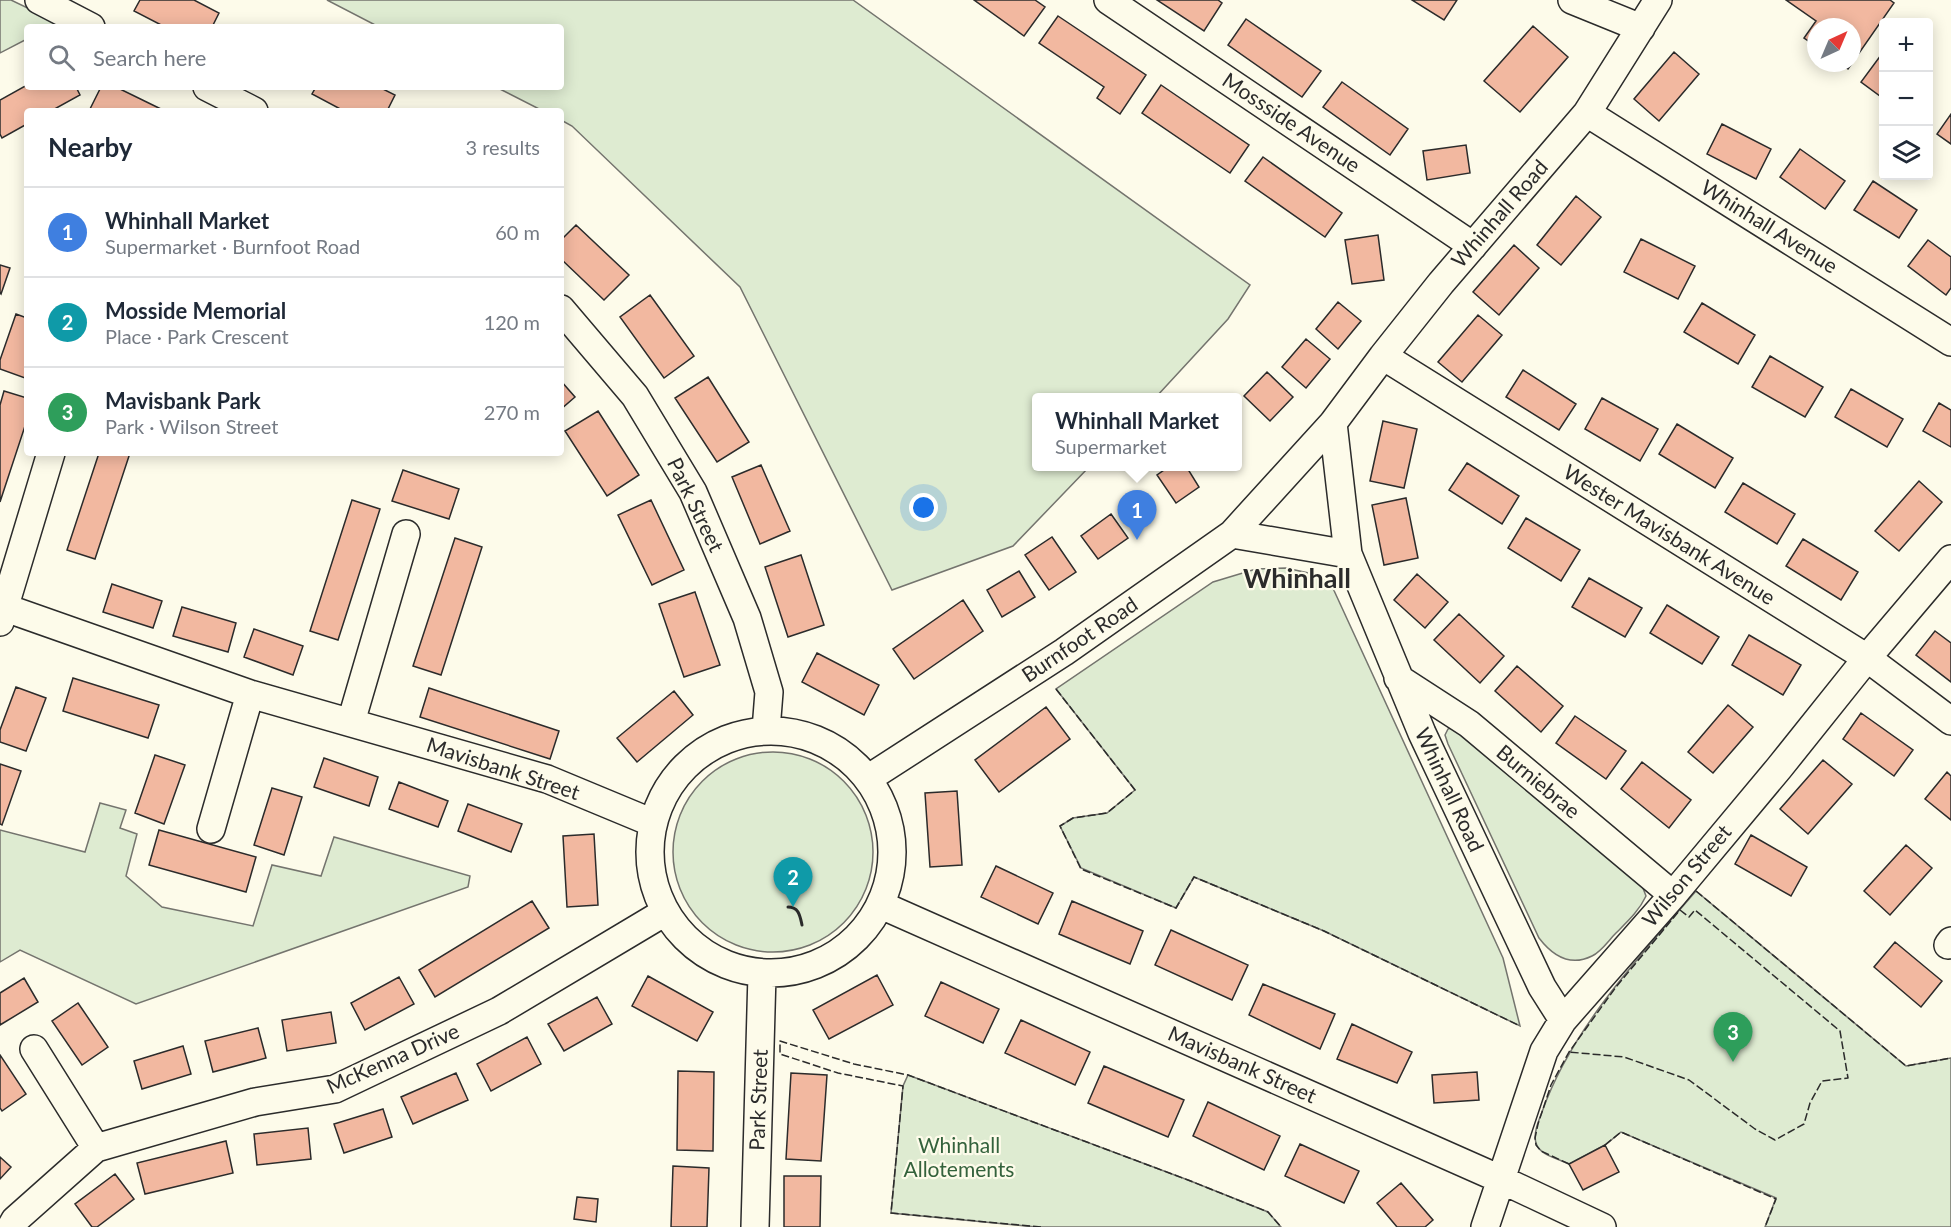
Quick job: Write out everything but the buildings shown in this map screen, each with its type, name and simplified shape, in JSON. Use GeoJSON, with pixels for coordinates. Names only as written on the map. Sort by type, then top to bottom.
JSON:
{"type":"FeatureCollection","features":[{"type":"Feature","properties":{"kind":"street"},"geometry":{"type":"LineString","coordinates":[[39,0],[85,24]]}},
{"type":"Feature","properties":{"kind":"street","name":"Mossside Avenue"},"geometry":{"type":"LineString","coordinates":[[1108,0],[1473,246]]}},
{"type":"Feature","properties":{"kind":"street"},"geometry":{"type":"LineString","coordinates":[[1572,0],[1641,28]]}},
{"type":"Feature","properties":{"kind":"street","name":"Whinhall Road"},"geometry":{"type":"LineString","coordinates":[[1278,485],[1333,423],[1383,356],[1473,246],[1587,113],[1658,0]]}},
{"type":"Feature","properties":{"kind":"street"},"geometry":{"type":"LineString","coordinates":[[213,90],[248,108]]}},
{"type":"Feature","properties":{"kind":"street","name":"Whinhall Avenue"},"geometry":{"type":"LineString","coordinates":[[1587,113],[1951,342]]}},
{"type":"Feature","properties":{"kind":"street","name":"Park Street"},"geometry":{"type":"LineString","coordinates":[[564,313],[635,396],[693,492],[747,618],[769,692],[766,730]]}},
{"type":"Feature","properties":{"kind":"street","name":"Wester Mavisbank Avenue"},"geometry":{"type":"LineString","coordinates":[[1383,356],[1867,658],[1951,721]]}},
{"type":"Feature","properties":{"kind":"street","name":"Whinhall Road"},"geometry":{"type":"LineString","coordinates":[[1333,423],[1348,554],[1422,734],[1542,987],[1563,1020]]}},
{"type":"Feature","properties":{"kind":"street","name":"Mavisbank Street"},"geometry":{"type":"LineString","coordinates":[[50,456],[2,612],[250,694],[547,779],[653,823]]}},
{"type":"Feature","properties":{"kind":"street","name":"Burnfoot Road"},"geometry":{"type":"LineString","coordinates":[[868,778],[1073,646],[1232,534],[1278,485]]}},
{"type":"Feature","properties":{"kind":"street"},"geometry":{"type":"LineString","coordinates":[[351,722],[406,534]]}},
{"type":"Feature","properties":{"kind":"street"},"geometry":{"type":"LineString","coordinates":[[1232,534],[1348,554]]}},
{"type":"Feature","properties":{"kind":"street","name":"Wilson Street"},"geometry":{"type":"LineString","coordinates":[[1485,1227],[1544,1051],[1563,1020],[1673,895],[1951,559]]}},
{"type":"Feature","properties":{"kind":"street","name":"Burniebrae"},"geometry":{"type":"LineString","coordinates":[[1398,678],[1469,724],[1673,895]]}},
{"type":"Feature","properties":{"kind":"street"},"geometry":{"type":"LineString","coordinates":[[211,829],[250,694]]}},
{"type":"Feature","properties":{"kind":"street"},"geometry":{"type":"LineString","coordinates":[[766,730],[792,732],[816,739],[836,748],[853,762],[868,778],[887,812],[893,850],[888,887],[881,905],[866,929],[850,946],[830,959],[797,971],[762,974],[729,966],[692,945],[665,912],[654,884],[649,853],[657,808],[674,778],[700,753],[732,737],[766,730]]}},
{"type":"Feature","properties":{"kind":"street","name":"Mavisbank Street"},"geometry":{"type":"LineString","coordinates":[[881,905],[1500,1179],[1602,1227]]}},
{"type":"Feature","properties":{"kind":"street","name":"McKenna Drive"},"geometry":{"type":"LineString","coordinates":[[10,1227],[96,1148],[255,1102],[335,1089],[499,1011],[665,912]]}},
{"type":"Feature","properties":{"kind":"street","name":"Park Street"},"geometry":{"type":"LineString","coordinates":[[755,1227],[762,974]]}},
{"type":"Feature","properties":{"kind":"street"},"geometry":{"type":"LineString","coordinates":[[34,1049],[96,1148]]}},
{"type":"Feature","properties":{"kind":"green space"},"geometry":{"type":"Polygon","coordinates":[[[0,0],[11,0],[59,23],[24,24],[24,41],[0,53],[0,0]]]}},
{"type":"Feature","properties":{"kind":"green space"},"geometry":{"type":"Polygon","coordinates":[[[327,0],[853,0],[1250,285],[1228,319],[1160,393],[1032,393],[1032,471],[1085,471],[1013,546],[892,590],[740,287],[572,126],[564,122],[564,108],[537,108],[502,90],[564,90],[564,24],[373,24],[327,0]]]}},
{"type":"Feature","properties":{"kind":"green space"},"geometry":{"type":"Polygon","coordinates":[[[1286,568],[1313,574],[1331,584],[1503,958],[1520,1026],[1324,931],[1194,877],[1176,908],[1081,868],[1060,826],[1073,818],[1107,813],[1135,790],[1056,689],[1213,582],[1256,569],[1286,568]]]}},
{"type":"Feature","properties":{"kind":"green space"},"geometry":{"type":"Polygon","coordinates":[[[1453,727],[1641,883],[1646,896],[1640,906],[1595,954],[1576,960],[1562,958],[1550,950],[1539,938],[1448,744],[1445,735],[1448,729],[1453,727]]]}},
{"type":"Feature","properties":{"kind":"green space"},"geometry":{"type":"Polygon","coordinates":[[[773,752],[792,754],[820,764],[850,789],[865,814],[871,833],[873,852],[871,871],[861,899],[836,929],[811,944],[792,950],[773,952],[754,950],[726,940],[696,915],[681,890],[675,871],[673,852],[675,833],[685,805],[710,775],[735,760],[754,754],[773,752]]]}},
{"type":"Feature","properties":{"kind":"green space"},"geometry":{"type":"Polygon","coordinates":[[[100,803],[126,810],[120,828],[137,834],[126,876],[162,907],[253,926],[272,865],[321,876],[334,837],[470,876],[468,887],[136,1004],[20,950],[0,962],[0,830],[85,852],[100,803]]]}},
{"type":"Feature","properties":{"kind":"green space"},"geometry":{"type":"Polygon","coordinates":[[[1696,891],[1906,1066],[1951,1058],[1951,1227],[1765,1227],[1776,1198],[1621,1132],[1605,1145],[1569,1164],[1541,1151],[1536,1143],[1535,1135],[1538,1123],[1570,1052],[1630,968],[1696,891]]]}},
{"type":"Feature","properties":{"kind":"green space","name":"Whinhall Allotements"},"geometry":{"type":"Polygon","coordinates":[[[908,1075],[1268,1212],[1281,1227],[1036,1227],[891,1213],[903,1086],[908,1075]]]}},
{"type":"Feature","properties":{"kind":"fence"},"geometry":{"type":"LineString","coordinates":[[1056,689],[1135,790],[1107,813],[1073,818],[1060,826],[1081,869],[1176,908],[1194,877],[1324,931],[1520,1026]]}},
{"type":"Feature","properties":{"kind":"fence"},"geometry":{"type":"LineString","coordinates":[[1696,891],[1906,1066],[1951,1058]]}},
{"type":"Feature","properties":{"kind":"fence"},"geometry":{"type":"LineString","coordinates":[[1569,1052],[1624,1057],[1689,1080],[1755,1129],[1775,1140],[1804,1124],[1810,1103],[1822,1081],[1848,1078],[1840,1031],[1695,910],[1689,917],[1680,910],[1616,987],[1569,1052],[1551,1085],[1538,1124],[1536,1145],[1541,1151],[1569,1164]]}},
{"type":"Feature","properties":{"kind":"fence"},"geometry":{"type":"LineString","coordinates":[[1041,1227],[891,1213],[903,1086],[838,1073],[780,1054],[780,1041],[854,1064],[908,1075],[1268,1212],[1281,1227]]}},
{"type":"Feature","properties":{"kind":"fence"},"geometry":{"type":"LineString","coordinates":[[1605,1145],[1621,1132],[1776,1199],[1765,1227]]}},
{"type":"Feature","properties":{"kind":"wall"},"geometry":{"type":"LineString","coordinates":[[788,907],[797,910],[802,925]]}},
{"type":"Feature","properties":{"kind":"place","name":"Whinhall Market"},"geometry":{"type":"Point","coordinates":[1137,540]}},
{"type":"Feature","properties":{"kind":"place","name":"Mosside Memorial"},"geometry":{"type":"Point","coordinates":[793,907]}},
{"type":"Feature","properties":{"kind":"place","name":"Mavisbank Park"},"geometry":{"type":"Point","coordinates":[1733,1062]}},
{"type":"Feature","properties":{"kind":"district","name":"Whinhall"},"geometry":{"type":"Point","coordinates":[1297,579]}}]}
